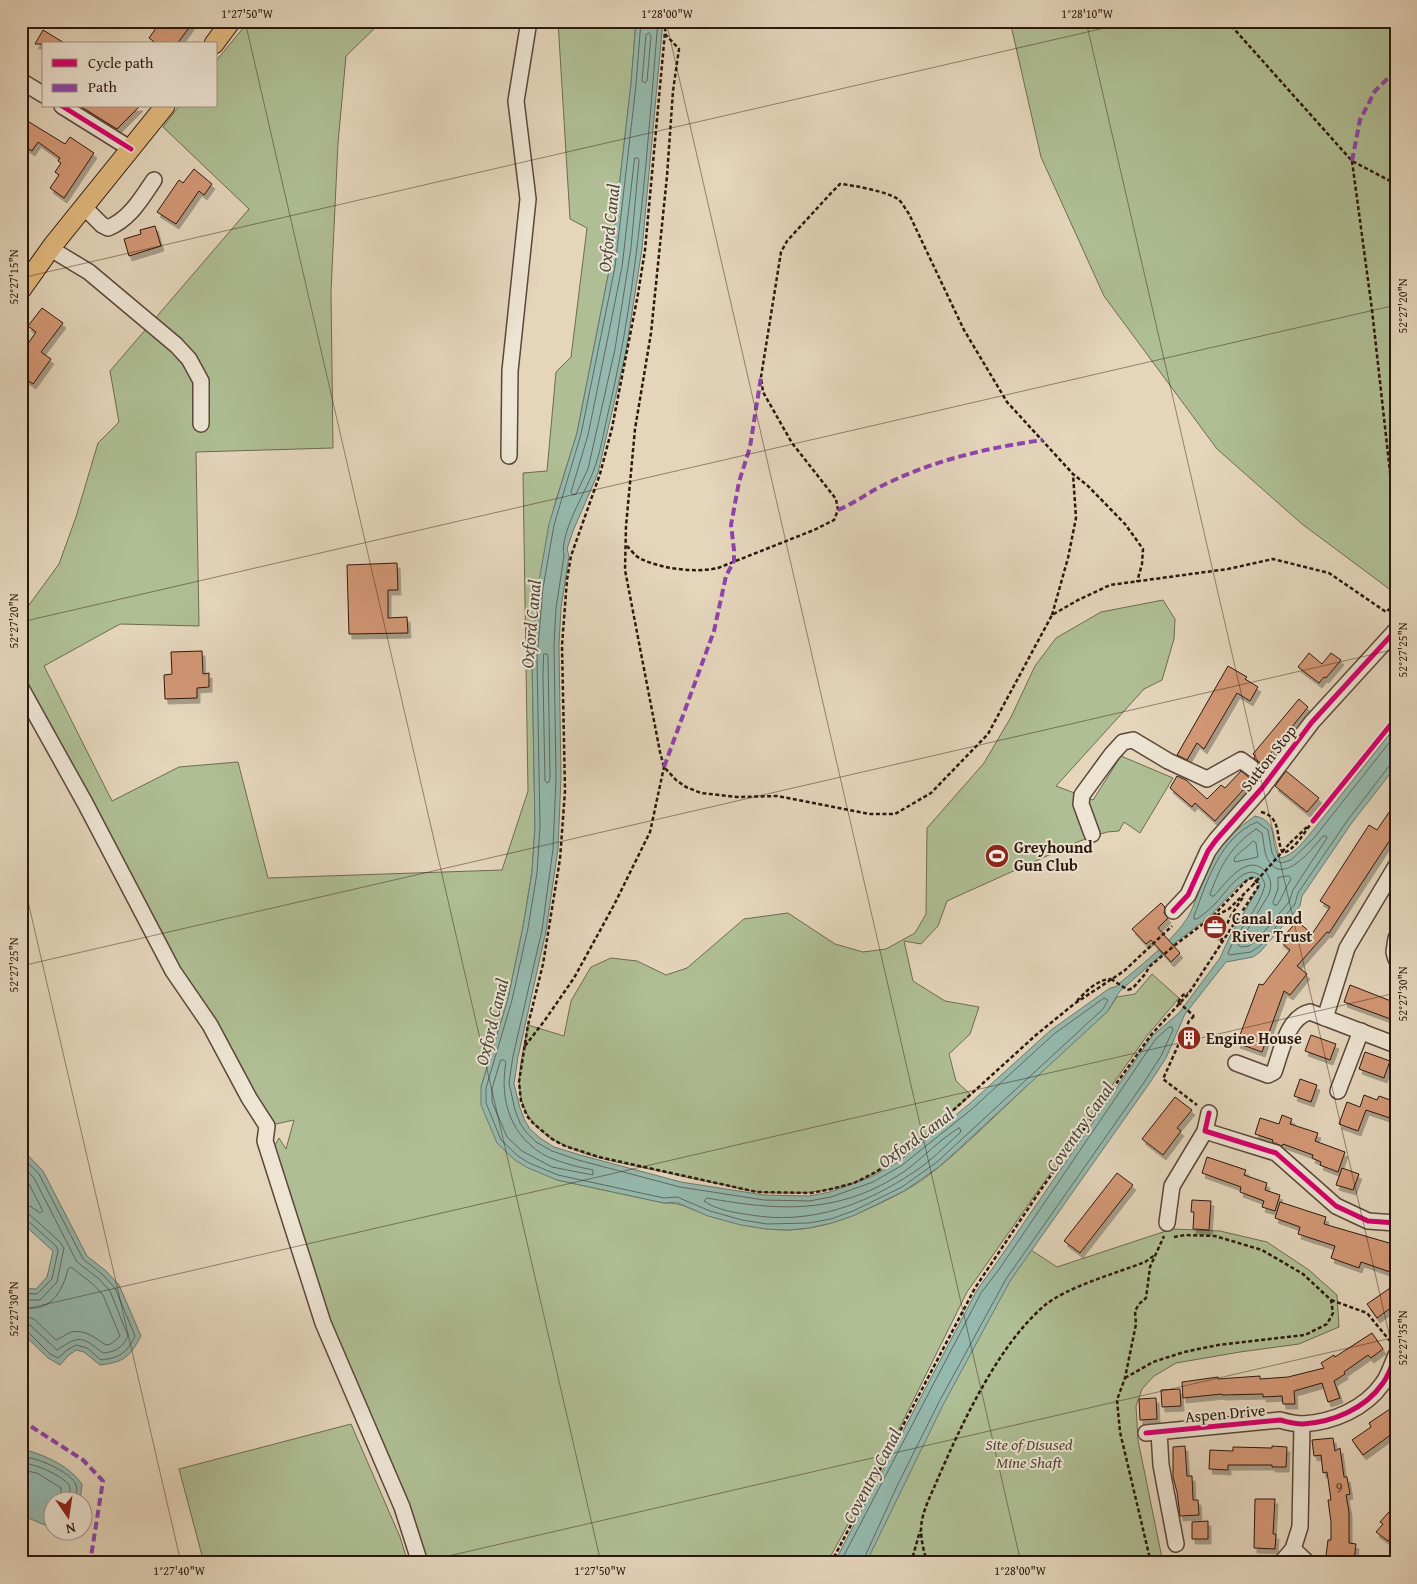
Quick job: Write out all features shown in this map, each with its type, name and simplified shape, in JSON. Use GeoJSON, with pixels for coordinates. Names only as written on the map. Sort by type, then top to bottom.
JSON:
{"type":"FeatureCollection","features":[{"type":"Feature","properties":{"kind":"main road"},"geometry":{"type":"LineString","coordinates":[[216,42],[232,21]]}},
{"type":"Feature","properties":{"kind":"main road"},"geometry":{"type":"LineString","coordinates":[[21,290],[52,247],[163,108]]}},
{"type":"Feature","properties":{"kind":"street"},"geometry":{"type":"LineString","coordinates":[[509,456],[510,371],[528,199],[516,101],[530,21]]}},
{"type":"Feature","properties":{"kind":"street"},"geometry":{"type":"LineString","coordinates":[[21,81],[42,94]]}},
{"type":"Feature","properties":{"kind":"street"},"geometry":{"type":"LineString","coordinates":[[65,108],[131,149]]}},
{"type":"Feature","properties":{"kind":"street"},"geometry":{"type":"LineString","coordinates":[[84,207],[102,225],[108,228],[126,217],[138,205],[154,180]]}},
{"type":"Feature","properties":{"kind":"street"},"geometry":{"type":"LineString","coordinates":[[52,247],[89,272],[176,345],[189,359],[201,381],[202,424]]}},
{"type":"Feature","properties":{"kind":"street","name":"Sutton Stop"},"geometry":{"type":"LineString","coordinates":[[1173,918],[1188,895],[1208,851],[1216,840],[1268,780],[1312,722],[1396,630]]}},
{"type":"Feature","properties":{"kind":"street"},"geometry":{"type":"LineString","coordinates":[[21,688],[85,803],[173,971],[210,1025],[249,1098],[267,1126],[265,1141],[323,1322],[402,1507],[420,1563]]}},
{"type":"Feature","properties":{"kind":"street"},"geometry":{"type":"LineString","coordinates":[[1092,834],[1081,804],[1082,795],[1123,742],[1133,740],[1168,761],[1206,779],[1241,760],[1268,780]]}},
{"type":"Feature","properties":{"kind":"street"},"geometry":{"type":"LineString","coordinates":[[1326,1018],[1347,948],[1396,866]]}},
{"type":"Feature","properties":{"kind":"street"},"geometry":{"type":"LineString","coordinates":[[1396,938],[1394,952],[1396,959]]}},
{"type":"Feature","properties":{"kind":"street"},"geometry":{"type":"LineString","coordinates":[[1236,1063],[1268,1075],[1272,1074],[1291,1025],[1302,1014],[1310,1012],[1396,1044]]}},
{"type":"Feature","properties":{"kind":"street"},"geometry":{"type":"LineString","coordinates":[[1338,1091],[1360,1031]]}},
{"type":"Feature","properties":{"kind":"street"},"geometry":{"type":"LineString","coordinates":[[1166,1223],[1172,1186],[1205,1130],[1209,1113]]}},
{"type":"Feature","properties":{"kind":"street"},"geometry":{"type":"LineString","coordinates":[[1205,1130],[1276,1153],[1336,1206],[1368,1221],[1396,1223]]}},
{"type":"Feature","properties":{"kind":"street","name":"Aspen Drive"},"geometry":{"type":"LineString","coordinates":[[1176,1544],[1161,1465],[1152,1432],[1280,1420],[1302,1424],[1327,1420],[1349,1413],[1363,1404],[1384,1382],[1395,1349]]}},
{"type":"Feature","properties":{"kind":"street"},"geometry":{"type":"LineString","coordinates":[[1281,1563],[1293,1550],[1300,1527],[1302,1424]]}},
{"type":"Feature","properties":{"kind":"street"},"geometry":{"type":"LineString","coordinates":[[1293,1550],[1308,1563]]}},
{"type":"Feature","properties":{"kind":"path"},"geometry":{"type":"LineString","coordinates":[[666,21],[645,250],[628,351],[600,474],[573,548],[567,580],[562,645],[565,790],[560,859],[543,964],[518,1082],[521,1101],[527,1116],[542,1132],[565,1146],[617,1161],[757,1192],[811,1193],[831,1190],[854,1183],[891,1163],[915,1144],[1074,1004],[1085,992],[1104,979],[1111,979],[1128,990],[1133,988],[1146,973],[1148,967],[1212,918],[1229,909],[1290,843],[1320,814]]}},
{"type":"Feature","properties":{"kind":"path"},"geometry":{"type":"LineString","coordinates":[[1227,21],[1352,161],[1396,184]]}},
{"type":"Feature","properties":{"kind":"path"},"geometry":{"type":"LineString","coordinates":[[524,1047],[546,1020],[574,978],[614,905],[650,832],[664,767],[625,570],[626,526],[635,429],[651,333],[667,176],[673,91],[679,49],[665,34]]}},
{"type":"Feature","properties":{"kind":"path"},"geometry":{"type":"LineString","coordinates":[[1352,161],[1372,310],[1396,526]]}},
{"type":"Feature","properties":{"kind":"path"},"geometry":{"type":"LineString","coordinates":[[626,545],[640,559],[674,569],[705,571],[718,568],[814,530],[834,520],[838,510],[836,499],[792,443],[763,392],[761,377],[781,252],[787,241],[840,184],[850,184],[888,194],[898,199],[909,214],[964,330],[1007,402],[1073,474],[1088,486],[1125,524],[1143,549],[1142,564],[1137,582]]}},
{"type":"Feature","properties":{"kind":"path"},"geometry":{"type":"LineString","coordinates":[[664,767],[676,780],[686,787],[701,793],[737,797],[777,796],[870,814],[895,814],[931,793],[988,734],[1052,615],[1068,558],[1076,518],[1073,474]]}},
{"type":"Feature","properties":{"kind":"path"},"geometry":{"type":"LineString","coordinates":[[1052,615],[1110,585],[1228,569],[1273,559],[1329,573],[1386,612],[1396,603]]}},
{"type":"Feature","properties":{"kind":"path"},"geometry":{"type":"LineString","coordinates":[[1254,811],[1265,813],[1276,824],[1282,853],[1286,853],[1295,845],[1313,821]]}},
{"type":"Feature","properties":{"kind":"path"},"geometry":{"type":"LineString","coordinates":[[831,1563],[975,1288],[1042,1188],[1150,1035],[1189,993],[1220,943],[1239,918],[1258,887],[1258,883],[1252,878],[1248,879],[1212,918]]}},
{"type":"Feature","properties":{"kind":"path"},"geometry":{"type":"LineString","coordinates":[[1220,943],[1233,913],[1248,890]]}},
{"type":"Feature","properties":{"kind":"path"},"geometry":{"type":"LineString","coordinates":[[1074,1004],[1124,971],[1173,918]]}},
{"type":"Feature","properties":{"kind":"path"},"geometry":{"type":"LineString","coordinates":[[1189,993],[1183,995],[1178,1002],[1194,1016],[1189,1021],[1163,1079],[1209,1113]]}},
{"type":"Feature","properties":{"kind":"path"},"geometry":{"type":"LineString","coordinates":[[1151,1563],[1120,1432],[1117,1400],[1125,1378],[1136,1324],[1135,1311],[1146,1298],[1150,1267],[1163,1238],[1166,1223]]}},
{"type":"Feature","properties":{"kind":"path"},"geometry":{"type":"LineString","coordinates":[[1163,1238],[1185,1235],[1215,1236],[1262,1250],[1303,1274],[1331,1300],[1367,1313],[1395,1349]]}},
{"type":"Feature","properties":{"kind":"path"},"geometry":{"type":"LineString","coordinates":[[911,1563],[926,1508],[949,1453],[986,1380],[1022,1328],[1046,1304],[1072,1290],[1145,1262],[1155,1255]]}},
{"type":"Feature","properties":{"kind":"path"},"geometry":{"type":"LineString","coordinates":[[1125,1378],[1153,1362],[1184,1352],[1218,1345],[1305,1335],[1327,1324],[1333,1313],[1331,1300]]}},
{"type":"Feature","properties":{"kind":"path"},"geometry":{"type":"LineString","coordinates":[[921,1529],[928,1563]]}},
{"type":"Feature","properties":{"kind":"green space"},"geometry":{"type":"Polygon","coordinates":[[[249,21],[382,21],[346,56],[338,143],[331,292],[333,448],[196,452],[199,626],[120,624],[44,666],[112,801],[179,767],[238,762],[268,878],[502,870],[528,791],[523,473],[547,471],[556,372],[571,357],[587,228],[570,219],[558,21],[636,21],[631,84],[610,266],[577,433],[554,507],[532,657],[535,827],[532,872],[508,999],[481,1087],[557,1180],[664,1203],[677,1204],[710,1216],[749,1226],[778,1230],[799,1229],[821,1226],[852,1216],[897,1195],[922,1180],[968,1142],[1107,1012],[1117,997],[1135,994],[1152,974],[1179,998],[1146,1037],[967,1292],[889,1449],[827,1563],[423,1563],[324,1313],[272,1150],[279,1138],[286,1149],[294,1120],[267,1126],[21,688],[21,616],[59,564],[76,517],[98,443],[119,422],[110,371],[249,209],[163,127],[177,108],[218,108],[218,59],[249,21]]]}},
{"type":"Feature","properties":{"kind":"green space"},"geometry":{"type":"Polygon","coordinates":[[[1010,21],[1396,21],[1396,594],[1302,524],[1217,449],[1104,296],[1041,157],[1010,21]]]}},
{"type":"Feature","properties":{"kind":"green space"},"geometry":{"type":"Polygon","coordinates":[[[1163,600],[1175,619],[1174,639],[1162,680],[1144,689],[1056,786],[1093,800],[1121,756],[1173,778],[1140,833],[1124,822],[1119,831],[1107,832],[1080,841],[947,901],[938,926],[921,944],[904,941],[913,981],[945,1001],[979,1007],[970,1034],[949,1054],[956,1081],[971,1095],[915,1145],[886,1167],[870,1176],[841,1187],[806,1192],[759,1192],[598,1158],[554,1140],[544,1134],[532,1122],[524,1107],[519,1084],[521,1060],[528,1025],[564,1036],[571,1001],[591,967],[611,958],[637,961],[666,975],[687,968],[744,919],[788,913],[835,944],[863,952],[886,949],[915,933],[926,914],[927,828],[984,763],[1011,717],[1035,666],[1056,638],[1101,612],[1163,600]]]}},
{"type":"Feature","properties":{"kind":"green space","name":"Site of Disused Mine Shaft"},"geometry":{"type":"Polygon","coordinates":[[[1172,1229],[1220,1231],[1267,1242],[1309,1270],[1337,1295],[1339,1327],[1299,1344],[1176,1363],[1154,1376],[1142,1389],[1136,1406],[1138,1440],[1163,1563],[846,1563],[1022,1244],[1057,1267],[1172,1229]]]}},
{"type":"Feature","properties":{"kind":"green space"},"geometry":{"type":"Polygon","coordinates":[[[351,1424],[400,1537],[408,1563],[204,1563],[179,1469],[351,1424]]]}},
{"type":"Feature","properties":{"kind":"water"},"geometry":{"type":"Polygon","coordinates":[[[636,21],[663,21],[642,249],[626,351],[598,473],[567,549],[569,556],[561,608],[559,645],[561,778],[558,849],[546,931],[518,1057],[514,1084],[520,1108],[530,1129],[554,1147],[580,1155],[681,1182],[764,1195],[809,1196],[830,1192],[871,1177],[898,1162],[968,1105],[1051,1030],[1110,988],[1115,987],[1165,944],[1189,915],[1214,855],[1227,839],[1244,824],[1255,816],[1263,819],[1271,828],[1280,858],[1293,852],[1310,834],[1396,726],[1396,766],[1351,824],[1302,896],[1300,906],[1260,952],[1253,957],[1226,962],[1185,1014],[1166,1058],[1149,1084],[1010,1281],[943,1405],[866,1563],[834,1563],[977,1290],[1152,1036],[1179,1013],[1220,958],[1230,936],[1260,885],[1256,878],[1252,877],[1239,885],[1210,916],[1175,943],[1120,991],[1107,1012],[940,1166],[904,1191],[855,1215],[832,1223],[789,1230],[741,1225],[708,1216],[676,1202],[664,1203],[557,1180],[526,1167],[515,1160],[497,1143],[481,1105],[481,1087],[508,999],[532,872],[535,827],[532,657],[538,587],[549,524],[577,433],[610,266],[631,84],[636,21]]]}},
{"type":"Feature","properties":{"kind":"water"},"geometry":{"type":"Polygon","coordinates":[[[21,1148],[43,1171],[87,1256],[106,1271],[119,1285],[141,1336],[125,1358],[100,1365],[84,1352],[76,1350],[60,1365],[48,1358],[21,1332],[21,1288],[36,1289],[47,1277],[53,1251],[21,1222],[21,1148]]]}},
{"type":"Feature","properties":{"kind":"water"},"geometry":{"type":"Polygon","coordinates":[[[26,1450],[57,1462],[71,1472],[82,1484],[81,1492],[42,1492],[42,1524],[21,1515],[21,1452],[26,1450]]]}},
{"type":"Feature","properties":{"kind":"building"},"geometry":{"type":"Polygon","coordinates":[[[161,21],[194,21],[178,42],[154,42],[149,38],[161,21]]]}},
{"type":"Feature","properties":{"kind":"building"},"geometry":{"type":"Polygon","coordinates":[[[43,30],[63,42],[42,42],[42,44],[35,44],[43,30]]]}},
{"type":"Feature","properties":{"kind":"building"},"geometry":{"type":"Polygon","coordinates":[[[83,108],[138,108],[117,129],[83,108]]]}},
{"type":"Feature","properties":{"kind":"building"},"geometry":{"type":"Polygon","coordinates":[[[21,117],[65,144],[70,137],[94,153],[64,198],[50,188],[59,175],[55,172],[61,163],[58,161],[60,158],[38,142],[32,151],[21,144],[21,117]]]}},
{"type":"Feature","properties":{"kind":"building"},"geometry":{"type":"Polygon","coordinates":[[[194,169],[212,184],[204,195],[199,191],[176,224],[157,212],[179,180],[183,183],[194,169]]]}},
{"type":"Feature","properties":{"kind":"building"},"geometry":{"type":"Polygon","coordinates":[[[155,226],[161,246],[129,256],[124,239],[141,234],[140,230],[155,226]]]}},
{"type":"Feature","properties":{"kind":"building"},"geometry":{"type":"Polygon","coordinates":[[[42,308],[63,323],[41,352],[51,359],[33,384],[21,376],[21,354],[36,332],[28,326],[42,308]]]}},
{"type":"Feature","properties":{"kind":"building"},"geometry":{"type":"Polygon","coordinates":[[[397,563],[398,590],[388,590],[388,618],[407,617],[408,633],[349,634],[347,565],[397,563]]]}},
{"type":"Feature","properties":{"kind":"building"},"geometry":{"type":"Polygon","coordinates":[[[202,651],[203,674],[209,673],[209,687],[197,688],[197,698],[165,699],[164,675],[172,674],[171,652],[202,651]]]}},
{"type":"Feature","properties":{"kind":"building"},"geometry":{"type":"Polygon","coordinates":[[[1309,653],[1322,664],[1331,653],[1341,660],[1326,678],[1324,677],[1319,683],[1298,667],[1309,653]]]}},
{"type":"Feature","properties":{"kind":"building"},"geometry":{"type":"Polygon","coordinates":[[[1228,666],[1247,677],[1245,679],[1258,687],[1250,701],[1237,693],[1204,749],[1197,743],[1187,760],[1177,755],[1228,666]]]}},
{"type":"Feature","properties":{"kind":"building"},"geometry":{"type":"Polygon","coordinates":[[[1299,699],[1308,707],[1262,764],[1254,758],[1253,754],[1299,699]]]}},
{"type":"Feature","properties":{"kind":"building"},"geometry":{"type":"Polygon","coordinates":[[[1241,771],[1252,780],[1215,821],[1195,803],[1192,807],[1170,788],[1177,776],[1186,780],[1207,799],[1221,785],[1225,788],[1241,771]]]}},
{"type":"Feature","properties":{"kind":"building"},"geometry":{"type":"Polygon","coordinates":[[[1286,771],[1319,798],[1307,812],[1275,786],[1286,771]]]}},
{"type":"Feature","properties":{"kind":"building"},"geometry":{"type":"Polygon","coordinates":[[[1396,802],[1396,844],[1390,840],[1329,933],[1327,932],[1297,966],[1307,974],[1290,995],[1284,991],[1262,1052],[1237,1043],[1259,984],[1263,985],[1290,950],[1280,941],[1297,921],[1312,934],[1330,907],[1320,901],[1369,825],[1377,830],[1396,802]]]}},
{"type":"Feature","properties":{"kind":"building"},"geometry":{"type":"Polygon","coordinates":[[[1161,903],[1165,907],[1164,913],[1168,918],[1158,928],[1180,953],[1171,962],[1151,940],[1146,944],[1132,929],[1161,903]]]}},
{"type":"Feature","properties":{"kind":"building","name":"Canal and River Trust"},"geometry":{"type":"Polygon","coordinates":[[[1214,919],[1223,927],[1216,936],[1207,928],[1214,919]]]}},
{"type":"Feature","properties":{"kind":"building"},"geometry":{"type":"Polygon","coordinates":[[[1350,985],[1396,1003],[1396,1021],[1344,1002],[1350,985]]]}},
{"type":"Feature","properties":{"kind":"building"},"geometry":{"type":"Polygon","coordinates":[[[1311,1035],[1336,1044],[1330,1060],[1305,1051],[1311,1035]]]}},
{"type":"Feature","properties":{"kind":"building"},"geometry":{"type":"Polygon","coordinates":[[[1365,1052],[1390,1061],[1384,1078],[1359,1069],[1365,1052]]]}},
{"type":"Feature","properties":{"kind":"building"},"geometry":{"type":"Polygon","coordinates":[[[1300,1079],[1317,1085],[1311,1102],[1294,1096],[1300,1079]]]}},
{"type":"Feature","properties":{"kind":"building"},"geometry":{"type":"Polygon","coordinates":[[[1364,1095],[1377,1100],[1379,1096],[1396,1102],[1396,1120],[1366,1110],[1358,1131],[1339,1124],[1347,1102],[1360,1107],[1364,1095]]]}},
{"type":"Feature","properties":{"kind":"building"},"geometry":{"type":"Polygon","coordinates":[[[1175,1097],[1192,1110],[1177,1128],[1181,1131],[1163,1155],[1142,1139],[1175,1097]]]}},
{"type":"Feature","properties":{"kind":"building"},"geometry":{"type":"Polygon","coordinates":[[[1282,1115],[1292,1119],[1290,1124],[1318,1133],[1315,1141],[1345,1152],[1338,1172],[1320,1165],[1321,1162],[1312,1158],[1313,1155],[1283,1144],[1282,1146],[1272,1142],[1273,1140],[1255,1134],[1260,1118],[1279,1124],[1282,1115]]]}},
{"type":"Feature","properties":{"kind":"building"},"geometry":{"type":"Polygon","coordinates":[[[1207,1157],[1246,1170],[1244,1175],[1267,1183],[1265,1190],[1280,1195],[1275,1211],[1262,1207],[1264,1201],[1240,1192],[1241,1187],[1202,1173],[1207,1157]]]}},
{"type":"Feature","properties":{"kind":"building"},"geometry":{"type":"Polygon","coordinates":[[[1342,1168],[1359,1174],[1353,1190],[1336,1185],[1342,1168]]]}},
{"type":"Feature","properties":{"kind":"building"},"geometry":{"type":"Polygon","coordinates":[[[1117,1173],[1133,1185],[1080,1253],[1064,1241],[1117,1173]]]}},
{"type":"Feature","properties":{"kind":"building"},"geometry":{"type":"Polygon","coordinates":[[[1192,1200],[1211,1201],[1209,1230],[1193,1229],[1194,1212],[1191,1212],[1192,1200]]]}},
{"type":"Feature","properties":{"kind":"building"},"geometry":{"type":"Polygon","coordinates":[[[1280,1202],[1326,1217],[1324,1224],[1396,1245],[1396,1274],[1361,1262],[1359,1268],[1331,1258],[1335,1246],[1298,1234],[1300,1227],[1275,1218],[1280,1202]]]}},
{"type":"Feature","properties":{"kind":"building"},"geometry":{"type":"Polygon","coordinates":[[[1396,1284],[1396,1304],[1377,1318],[1367,1304],[1396,1284]]]}},
{"type":"Feature","properties":{"kind":"building"},"geometry":{"type":"Polygon","coordinates":[[[1372,1333],[1383,1349],[1371,1358],[1368,1355],[1334,1381],[1340,1398],[1328,1402],[1322,1383],[1294,1391],[1295,1404],[1283,1404],[1282,1396],[1263,1397],[1263,1394],[1222,1394],[1183,1398],[1182,1382],[1218,1377],[1218,1379],[1260,1376],[1260,1379],[1288,1377],[1324,1368],[1321,1363],[1334,1355],[1335,1357],[1372,1333]]]}},
{"type":"Feature","properties":{"kind":"building"},"geometry":{"type":"Polygon","coordinates":[[[1180,1389],[1181,1406],[1162,1407],[1161,1390],[1180,1389]]]}},
{"type":"Feature","properties":{"kind":"building"},"geometry":{"type":"Polygon","coordinates":[[[1156,1398],[1157,1419],[1140,1420],[1139,1399],[1156,1398]]]}},
{"type":"Feature","properties":{"kind":"building"},"geometry":{"type":"Polygon","coordinates":[[[1396,1405],[1396,1431],[1363,1455],[1352,1440],[1371,1427],[1369,1423],[1396,1405]]]}},
{"type":"Feature","properties":{"kind":"building"},"geometry":{"type":"Polygon","coordinates":[[[1333,1438],[1335,1451],[1340,1448],[1344,1477],[1347,1477],[1350,1494],[1346,1495],[1349,1512],[1349,1543],[1356,1544],[1354,1560],[1326,1556],[1328,1540],[1331,1540],[1328,1500],[1331,1500],[1327,1472],[1323,1473],[1321,1455],[1314,1456],[1312,1440],[1333,1438]]]}},
{"type":"Feature","properties":{"kind":"building"},"geometry":{"type":"Polygon","coordinates":[[[1185,1446],[1187,1476],[1192,1476],[1193,1500],[1198,1500],[1199,1515],[1180,1516],[1173,1477],[1173,1447],[1185,1446]]]}},
{"type":"Feature","properties":{"kind":"building"},"geometry":{"type":"Polygon","coordinates":[[[1272,1446],[1287,1447],[1286,1467],[1272,1467],[1272,1465],[1228,1465],[1228,1470],[1209,1469],[1210,1450],[1233,1451],[1233,1447],[1272,1448],[1272,1446]]]}},
{"type":"Feature","properties":{"kind":"building"},"geometry":{"type":"Polygon","coordinates":[[[1255,1499],[1275,1499],[1273,1534],[1276,1534],[1275,1549],[1254,1548],[1255,1499]]]}},
{"type":"Feature","properties":{"kind":"building"},"geometry":{"type":"Polygon","coordinates":[[[1396,1504],[1396,1532],[1388,1541],[1376,1532],[1383,1524],[1380,1522],[1396,1504]]]}},
{"type":"Feature","properties":{"kind":"building"},"geometry":{"type":"Polygon","coordinates":[[[1208,1521],[1208,1539],[1192,1539],[1192,1522],[1208,1521]]]}},
{"type":"Feature","properties":{"kind":"marked path"},"geometry":{"type":"LineString","coordinates":[[1352,161],[1360,120],[1375,91],[1396,70]]}},
{"type":"Feature","properties":{"kind":"marked path"},"geometry":{"type":"LineString","coordinates":[[664,767],[714,631],[726,576],[734,561],[731,525],[739,482],[750,447],[761,377]]}},
{"type":"Feature","properties":{"kind":"marked path"},"geometry":{"type":"LineString","coordinates":[[838,510],[885,484],[928,466],[985,450],[1043,440]]}},
{"type":"Feature","properties":{"kind":"marked path"},"geometry":{"type":"LineString","coordinates":[[21,1420],[83,1460],[103,1481],[90,1563]]}},
{"type":"Feature","properties":{"kind":"cycle path"},"geometry":{"type":"LineString","coordinates":[[65,108],[131,149]]}},
{"type":"Feature","properties":{"kind":"cycle path"},"geometry":{"type":"LineString","coordinates":[[1173,911],[1188,895],[1208,851],[1216,840],[1262,788],[1312,722],[1396,630]]}},
{"type":"Feature","properties":{"kind":"cycle path"},"geometry":{"type":"LineString","coordinates":[[1313,821],[1396,718]]}},
{"type":"Feature","properties":{"kind":"cycle path"},"geometry":{"type":"LineString","coordinates":[[1209,1113],[1205,1131],[1276,1153],[1336,1206],[1368,1221],[1396,1223]]}},
{"type":"Feature","properties":{"kind":"cycle path"},"geometry":{"type":"LineString","coordinates":[[1146,1433],[1280,1420],[1303,1424],[1337,1417],[1358,1407],[1376,1392],[1387,1377],[1396,1355]]}},
{"type":"Feature","properties":{"kind":"place","name":"Greyhound Gun Club"},"geometry":{"type":"Point","coordinates":[997,856]}},
{"type":"Feature","properties":{"kind":"place","name":"Canal and River Trust"},"geometry":{"type":"Point","coordinates":[1215,927]}},
{"type":"Feature","properties":{"kind":"place","name":"Engine House"},"geometry":{"type":"Point","coordinates":[1189,1038]}},
{"type":"Feature","properties":{"kind":"water label","name":"Oxford Canal"},"geometry":{"type":"Point","coordinates":[609,228]}},
{"type":"Feature","properties":{"kind":"water label","name":"Oxford Canal"},"geometry":{"type":"Point","coordinates":[531,624]}},
{"type":"Feature","properties":{"kind":"water label","name":"Oxford Canal"},"geometry":{"type":"Point","coordinates":[492,1022]}},
{"type":"Feature","properties":{"kind":"water label","name":"Coventry Canal"},"geometry":{"type":"Point","coordinates":[1080,1127]}},
{"type":"Feature","properties":{"kind":"water label","name":"Oxford Canal"},"geometry":{"type":"Point","coordinates":[916,1138]}},
{"type":"Feature","properties":{"kind":"water label","name":"Coventry Canal"},"geometry":{"type":"Point","coordinates":[872,1476]}}]}
